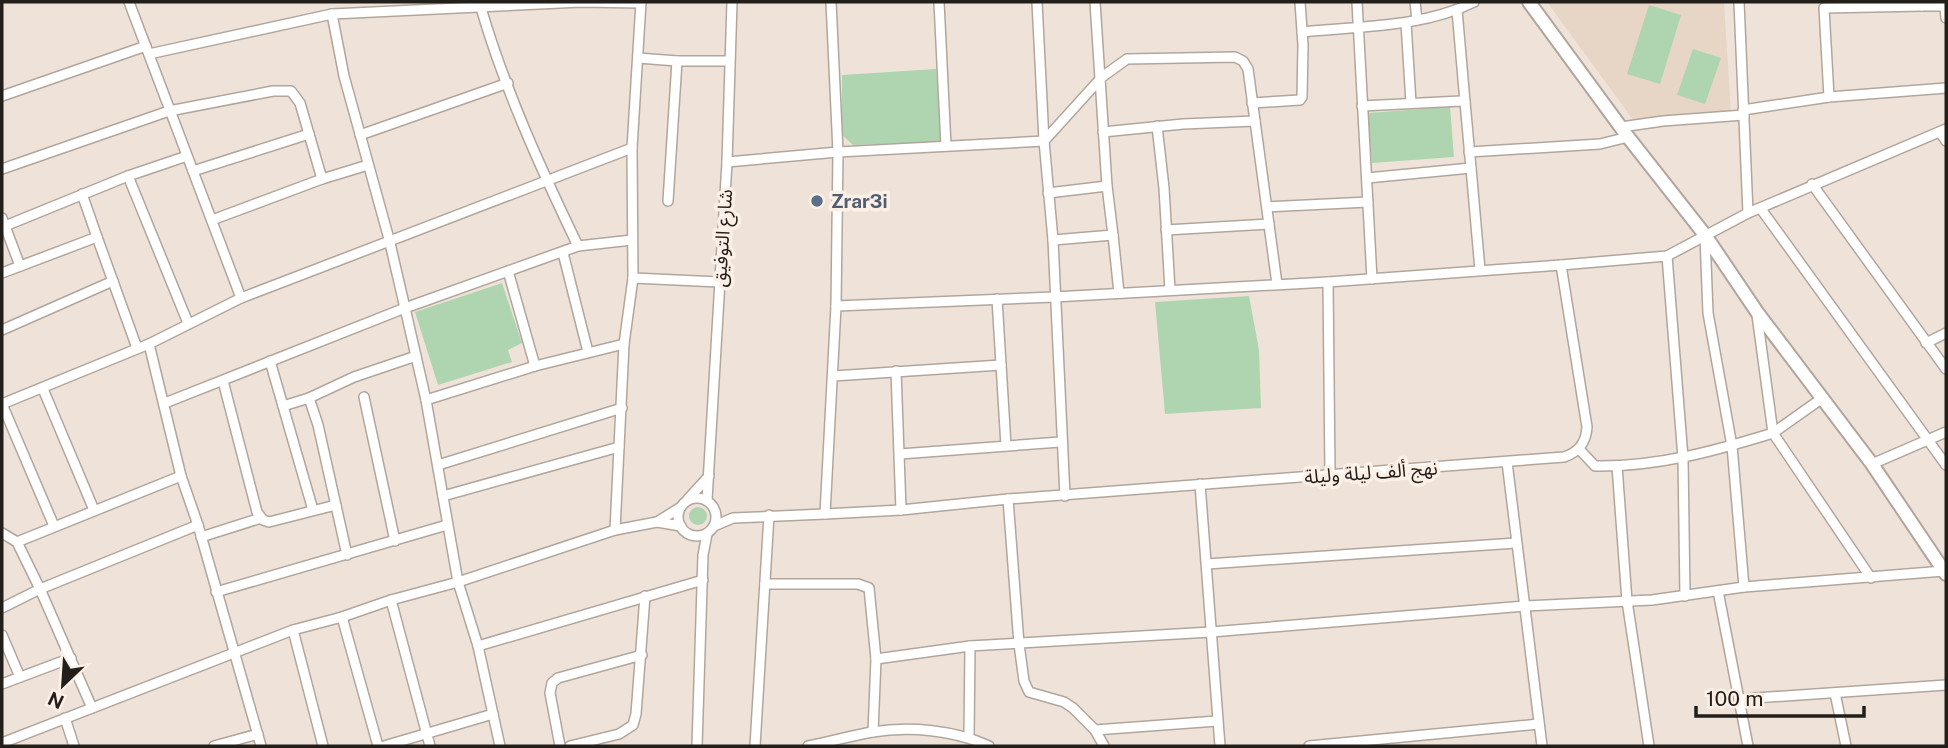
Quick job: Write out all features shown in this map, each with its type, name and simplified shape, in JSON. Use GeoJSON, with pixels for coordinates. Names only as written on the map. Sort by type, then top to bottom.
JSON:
{"type":"FeatureCollection","features":[{"type":"Feature","properties":{"kind":"street"},"geometry":{"type":"LineString","coordinates":[[129,2],[241,298]]}},
{"type":"Feature","properties":{"kind":"street"},"geometry":{"type":"LineString","coordinates":[[2,96],[147,50],[332,14],[581,2],[641,2],[632,148],[633,278],[624,344],[615,530]]}},
{"type":"Feature","properties":{"kind":"street","name":"شارع التوفيق"},"geometry":{"type":"LineString","coordinates":[[710,504],[732,2]]}},
{"type":"Feature","properties":{"kind":"street"},"geometry":{"type":"LineString","coordinates":[[825,513],[836,306],[838,152],[831,2]]}},
{"type":"Feature","properties":{"kind":"street"},"geometry":{"type":"LineString","coordinates":[[939,2],[946,146]]}},
{"type":"Feature","properties":{"kind":"street"},"geometry":{"type":"LineString","coordinates":[[1037,2],[1044,141],[1053,240],[1060,442],[1065,496]]}},
{"type":"Feature","properties":{"kind":"street"},"geometry":{"type":"LineString","coordinates":[[1096,2],[1107,186],[1119,293]]}},
{"type":"Feature","properties":{"kind":"street"},"geometry":{"type":"LineString","coordinates":[[1252,103],[1300,100],[1302,97],[1300,2]]}},
{"type":"Feature","properties":{"kind":"street"},"geometry":{"type":"LineString","coordinates":[[1357,2],[1372,279]]}},
{"type":"Feature","properties":{"kind":"street"},"geometry":{"type":"LineString","coordinates":[[1415,2],[1417,20]]}},
{"type":"Feature","properties":{"kind":"street"},"geometry":{"type":"LineString","coordinates":[[1302,32],[1406,23],[1457,10],[1474,2]]}},
{"type":"Feature","properties":{"kind":"street"},"geometry":{"type":"LineString","coordinates":[[876,659],[970,646],[1211,632],[1525,606],[1627,601],[1745,587],[1945,573],[1872,464],[1757,312],[1705,235],[1529,2]]}},
{"type":"Feature","properties":{"kind":"street"},"geometry":{"type":"LineString","coordinates":[[1738,2],[1748,213]]}},
{"type":"Feature","properties":{"kind":"street"},"geometry":{"type":"LineString","coordinates":[[1829,97],[1824,5],[1946,6],[1946,18]]}},
{"type":"Feature","properties":{"kind":"street"},"geometry":{"type":"LineString","coordinates":[[481,8],[490,38],[546,179],[578,246]]}},
{"type":"Feature","properties":{"kind":"street"},"geometry":{"type":"LineString","coordinates":[[1457,10],[1480,270]]}},
{"type":"Feature","properties":{"kind":"street"},"geometry":{"type":"LineString","coordinates":[[332,14],[345,76],[405,308],[426,400],[458,582],[478,646],[500,746]]}},
{"type":"Feature","properties":{"kind":"street"},"geometry":{"type":"LineString","coordinates":[[1406,23],[1411,103]]}},
{"type":"Feature","properties":{"kind":"street"},"geometry":{"type":"LineString","coordinates":[[727,162],[838,152],[1044,141],[1102,77],[1127,60],[1235,57],[1243,61],[1248,69],[1277,284]]}},
{"type":"Feature","properties":{"kind":"street"},"geometry":{"type":"LineString","coordinates":[[638,58],[729,61]]}},
{"type":"Feature","properties":{"kind":"street"},"geometry":{"type":"LineString","coordinates":[[668,201],[677,61]]}},
{"type":"Feature","properties":{"kind":"street"},"geometry":{"type":"LineString","coordinates":[[360,135],[508,83]]}},
{"type":"Feature","properties":{"kind":"street"},"geometry":{"type":"LineString","coordinates":[[1469,152],[1600,144],[1625,132],[1663,121],[1744,113],[1829,97],[1946,88]]}},
{"type":"Feature","properties":{"kind":"street"},"geometry":{"type":"LineString","coordinates":[[2,169],[169,111],[273,91],[291,91],[300,103],[322,179]]}},
{"type":"Feature","properties":{"kind":"street"},"geometry":{"type":"LineString","coordinates":[[1362,106],[1465,102]]}},
{"type":"Feature","properties":{"kind":"street"},"geometry":{"type":"LineString","coordinates":[[1103,132],[1255,121]]}},
{"type":"Feature","properties":{"kind":"street"},"geometry":{"type":"LineString","coordinates":[[1157,126],[1170,290]]}},
{"type":"Feature","properties":{"kind":"street"},"geometry":{"type":"LineString","coordinates":[[836,306],[1328,282],[1667,256],[1748,213],[1943,130],[1946,141]]}},
{"type":"Feature","properties":{"kind":"street"},"geometry":{"type":"LineString","coordinates":[[193,171],[309,134]]}},
{"type":"Feature","properties":{"kind":"street"},"geometry":{"type":"LineString","coordinates":[[54,526],[2,404],[149,344],[241,298],[632,148]]}},
{"type":"Feature","properties":{"kind":"street"},"geometry":{"type":"LineString","coordinates":[[20,266],[3,222],[187,156]]}},
{"type":"Feature","properties":{"kind":"street"},"geometry":{"type":"LineString","coordinates":[[212,220],[368,165]]}},
{"type":"Feature","properties":{"kind":"street"},"geometry":{"type":"LineString","coordinates":[[1367,178],[1471,168]]}},
{"type":"Feature","properties":{"kind":"street"},"geometry":{"type":"LineString","coordinates":[[128,176],[188,323]]}},
{"type":"Feature","properties":{"kind":"street"},"geometry":{"type":"LineString","coordinates":[[1812,184],[1946,369]]}},
{"type":"Feature","properties":{"kind":"street"},"geometry":{"type":"LineString","coordinates":[[1048,193],[1107,186]]}},
{"type":"Feature","properties":{"kind":"street"},"geometry":{"type":"LineString","coordinates":[[82,194],[137,348]]}},
{"type":"Feature","properties":{"kind":"street"},"geometry":{"type":"LineString","coordinates":[[1266,207],[1368,202]]}},
{"type":"Feature","properties":{"kind":"street"},"geometry":{"type":"LineString","coordinates":[[1761,209],[1946,465]]}},
{"type":"Feature","properties":{"kind":"street"},"geometry":{"type":"LineString","coordinates":[[1166,230],[1269,224]]}},
{"type":"Feature","properties":{"kind":"street"},"geometry":{"type":"LineString","coordinates":[[1053,240],[1113,235]]}},
{"type":"Feature","properties":{"kind":"street"},"geometry":{"type":"LineString","coordinates":[[1705,235],[1708,313],[1732,446],[1745,587]]}},
{"type":"Feature","properties":{"kind":"street"},"geometry":{"type":"LineString","coordinates":[[2,273],[97,237]]}},
{"type":"Feature","properties":{"kind":"street"},"geometry":{"type":"LineString","coordinates":[[165,403],[405,308],[578,246],[632,240]]}},
{"type":"Feature","properties":{"kind":"street"},"geometry":{"type":"LineString","coordinates":[[563,253],[588,352]]}},
{"type":"Feature","properties":{"kind":"street"},"geometry":{"type":"LineString","coordinates":[[1667,256],[1683,458],[1685,596]]}},
{"type":"Feature","properties":{"kind":"street"},"geometry":{"type":"LineString","coordinates":[[1561,265],[1587,427],[1585,441],[1579,449],[1595,466],[1683,458],[1732,446],[1773,433],[1821,399]]}},
{"type":"Feature","properties":{"kind":"street"},"geometry":{"type":"LineString","coordinates":[[508,271],[535,366]]}},
{"type":"Feature","properties":{"kind":"street"},"geometry":{"type":"LineString","coordinates":[[633,278],[719,282]]}},
{"type":"Feature","properties":{"kind":"street"},"geometry":{"type":"LineString","coordinates":[[2,330],[113,281]]}},
{"type":"Feature","properties":{"kind":"street"},"geometry":{"type":"LineString","coordinates":[[1328,282],[1330,474]]}},
{"type":"Feature","properties":{"kind":"street"},"geometry":{"type":"LineString","coordinates":[[997,299],[1006,446]]}},
{"type":"Feature","properties":{"kind":"street"},"geometry":{"type":"LineString","coordinates":[[1757,312],[1773,433],[1871,578]]}},
{"type":"Feature","properties":{"kind":"street"},"geometry":{"type":"LineString","coordinates":[[1926,343],[1946,334]]}},
{"type":"Feature","properties":{"kind":"street"},"geometry":{"type":"LineString","coordinates":[[149,344],[181,476],[198,525],[261,746]]}},
{"type":"Feature","properties":{"kind":"street"},"geometry":{"type":"LineString","coordinates":[[426,400],[535,366],[624,344]]}},
{"type":"Feature","properties":{"kind":"street"},"geometry":{"type":"LineString","coordinates":[[283,407],[354,377],[416,356]]}},
{"type":"Feature","properties":{"kind":"street"},"geometry":{"type":"LineString","coordinates":[[271,361],[313,510]]}},
{"type":"Feature","properties":{"kind":"street"},"geometry":{"type":"LineString","coordinates":[[832,376],[1001,365]]}},
{"type":"Feature","properties":{"kind":"street"},"geometry":{"type":"LineString","coordinates":[[896,371],[901,510]]}},
{"type":"Feature","properties":{"kind":"street"},"geometry":{"type":"LineString","coordinates":[[223,381],[257,512],[261,518],[269,522],[336,505]]}},
{"type":"Feature","properties":{"kind":"street"},"geometry":{"type":"LineString","coordinates":[[43,389],[94,510]]}},
{"type":"Feature","properties":{"kind":"street"},"geometry":{"type":"LineString","coordinates":[[364,397],[396,541]]}},
{"type":"Feature","properties":{"kind":"street"},"geometry":{"type":"LineString","coordinates":[[309,398],[318,425],[347,555]]}},
{"type":"Feature","properties":{"kind":"street"},"geometry":{"type":"LineString","coordinates":[[438,465],[622,408]]}},
{"type":"Feature","properties":{"kind":"street"},"geometry":{"type":"LineString","coordinates":[[1872,464],[1946,432]]}},
{"type":"Feature","properties":{"kind":"street"},"geometry":{"type":"LineString","coordinates":[[900,454],[1060,442]]}},
{"type":"Feature","properties":{"kind":"street"},"geometry":{"type":"LineString","coordinates":[[443,496],[619,447]]}},
{"type":"Feature","properties":{"kind":"street","name":"نهج ألف ليلة وليلة"},"geometry":{"type":"LineString","coordinates":[[733,517],[901,510],[1008,499],[1507,462],[1564,457],[1579,449]]}},
{"type":"Feature","properties":{"kind":"street"},"geometry":{"type":"LineString","coordinates":[[1507,462],[1542,746]]}},
{"type":"Feature","properties":{"kind":"street"},"geometry":{"type":"LineString","coordinates":[[1616,466],[1627,601],[1649,746]]}},
{"type":"Feature","properties":{"kind":"street"},"geometry":{"type":"LineString","coordinates":[[703,555],[684,530],[678,517],[684,504],[710,474]]}},
{"type":"Feature","properties":{"kind":"street"},"geometry":{"type":"LineString","coordinates":[[17,542],[181,476]]}},
{"type":"Feature","properties":{"kind":"street"},"geometry":{"type":"LineString","coordinates":[[1200,484],[1220,746]]}},
{"type":"Feature","properties":{"kind":"street"},"geometry":{"type":"LineString","coordinates":[[2,743],[293,630],[458,582],[615,530],[657,522],[697,498],[733,517]]}},
{"type":"Feature","properties":{"kind":"street"},"geometry":{"type":"LineString","coordinates":[[1008,499],[1024,681],[1029,692],[1064,702],[1073,708],[1095,730],[1104,746]]}},
{"type":"Feature","properties":{"kind":"street"},"geometry":{"type":"LineString","coordinates":[[697,746],[703,555],[717,517],[710,504]]}},
{"type":"Feature","properties":{"kind":"street"},"geometry":{"type":"LineString","coordinates":[[755,746],[769,515]]}},
{"type":"Feature","properties":{"kind":"street"},"geometry":{"type":"LineString","coordinates":[[657,522],[697,536],[733,517]]}},
{"type":"Feature","properties":{"kind":"street"},"geometry":{"type":"LineString","coordinates":[[201,537],[261,518]]}},
{"type":"Feature","properties":{"kind":"street"},"geometry":{"type":"LineString","coordinates":[[2,608],[40,589],[198,525]]}},
{"type":"Feature","properties":{"kind":"street"},"geometry":{"type":"LineString","coordinates":[[216,592],[447,525]]}},
{"type":"Feature","properties":{"kind":"street"},"geometry":{"type":"LineString","coordinates":[[2,533],[17,542],[92,708]]}},
{"type":"Feature","properties":{"kind":"street"},"geometry":{"type":"LineString","coordinates":[[1207,564],[1516,543]]}},
{"type":"Feature","properties":{"kind":"street"},"geometry":{"type":"LineString","coordinates":[[478,646],[703,580]]}},
{"type":"Feature","properties":{"kind":"street"},"geometry":{"type":"LineString","coordinates":[[765,584],[867,585],[871,599],[876,659],[873,732]]}},
{"type":"Feature","properties":{"kind":"street"},"geometry":{"type":"LineString","coordinates":[[1718,591],[1748,746]]}},
{"type":"Feature","properties":{"kind":"street"},"geometry":{"type":"LineString","coordinates":[[570,746],[619,734],[631,728],[636,714],[645,596]]}},
{"type":"Feature","properties":{"kind":"street"},"geometry":{"type":"LineString","coordinates":[[391,600],[430,746]]}},
{"type":"Feature","properties":{"kind":"street"},"geometry":{"type":"LineString","coordinates":[[342,617],[378,746]]}},
{"type":"Feature","properties":{"kind":"street"},"geometry":{"type":"LineString","coordinates":[[293,630],[323,746]]}},
{"type":"Feature","properties":{"kind":"street"},"geometry":{"type":"LineString","coordinates":[[2,635],[20,677]]}},
{"type":"Feature","properties":{"kind":"street"},"geometry":{"type":"LineString","coordinates":[[969,737],[970,646]]}},
{"type":"Feature","properties":{"kind":"street"},"geometry":{"type":"LineString","coordinates":[[560,746],[550,693],[552,683],[558,678],[642,655]]}},
{"type":"Feature","properties":{"kind":"street"},"geometry":{"type":"LineString","coordinates":[[2,684],[71,658]]}},
{"type":"Feature","properties":{"kind":"street"},"geometry":{"type":"LineString","coordinates":[[1740,699],[1946,686]]}},
{"type":"Feature","properties":{"kind":"street"},"geometry":{"type":"LineString","coordinates":[[1835,693],[1846,746]]}},
{"type":"Feature","properties":{"kind":"street"},"geometry":{"type":"LineString","coordinates":[[384,746],[493,714]]}},
{"type":"Feature","properties":{"kind":"street"},"geometry":{"type":"LineString","coordinates":[[65,718],[74,746]]}},
{"type":"Feature","properties":{"kind":"street"},"geometry":{"type":"LineString","coordinates":[[1095,730],[1217,721]]}},
{"type":"Feature","properties":{"kind":"street"},"geometry":{"type":"LineString","coordinates":[[1309,746],[1539,724]]}},
{"type":"Feature","properties":{"kind":"street"},"geometry":{"type":"LineString","coordinates":[[808,746],[873,732],[912,731],[969,737],[989,746]]}},
{"type":"Feature","properties":{"kind":"street"},"geometry":{"type":"LineString","coordinates":[[214,746],[258,734]]}},
{"type":"Feature","properties":{"kind":"shaded area"},"geometry":{"type":"Polygon","coordinates":[[[1547,2],[1724,2],[1731,113],[1634,121],[1547,2]]]}},
{"type":"Feature","properties":{"kind":"green space"},"geometry":{"type":"Polygon","coordinates":[[[1649,5],[1681,15],[1660,84],[1627,74],[1649,5]]]}},
{"type":"Feature","properties":{"kind":"green space"},"geometry":{"type":"Polygon","coordinates":[[[1693,49],[1721,58],[1705,104],[1677,95],[1693,49]]]}},
{"type":"Feature","properties":{"kind":"green space"},"geometry":{"type":"Polygon","coordinates":[[[936,69],[942,142],[853,145],[842,135],[842,75],[936,69]]]}},
{"type":"Feature","properties":{"kind":"green space"},"geometry":{"type":"Polygon","coordinates":[[[1450,107],[1454,157],[1372,163],[1368,113],[1450,107]]]}},
{"type":"Feature","properties":{"kind":"green space"},"geometry":{"type":"Polygon","coordinates":[[[502,283],[522,343],[508,350],[512,362],[438,385],[415,312],[502,283]]]}},
{"type":"Feature","properties":{"kind":"green space"},"geometry":{"type":"Polygon","coordinates":[[[1249,296],[1259,350],[1261,408],[1165,414],[1155,302],[1249,296]]]}},
{"type":"Feature","properties":{"kind":"green space"},"geometry":{"type":"Polygon","coordinates":[[[694,507],[702,507],[707,516],[705,523],[694,525],[689,520],[689,512],[694,507]]]}},
{"type":"Feature","properties":{"kind":"place","name":"Zrar3i"},"geometry":{"type":"Point","coordinates":[817,201]}}]}
